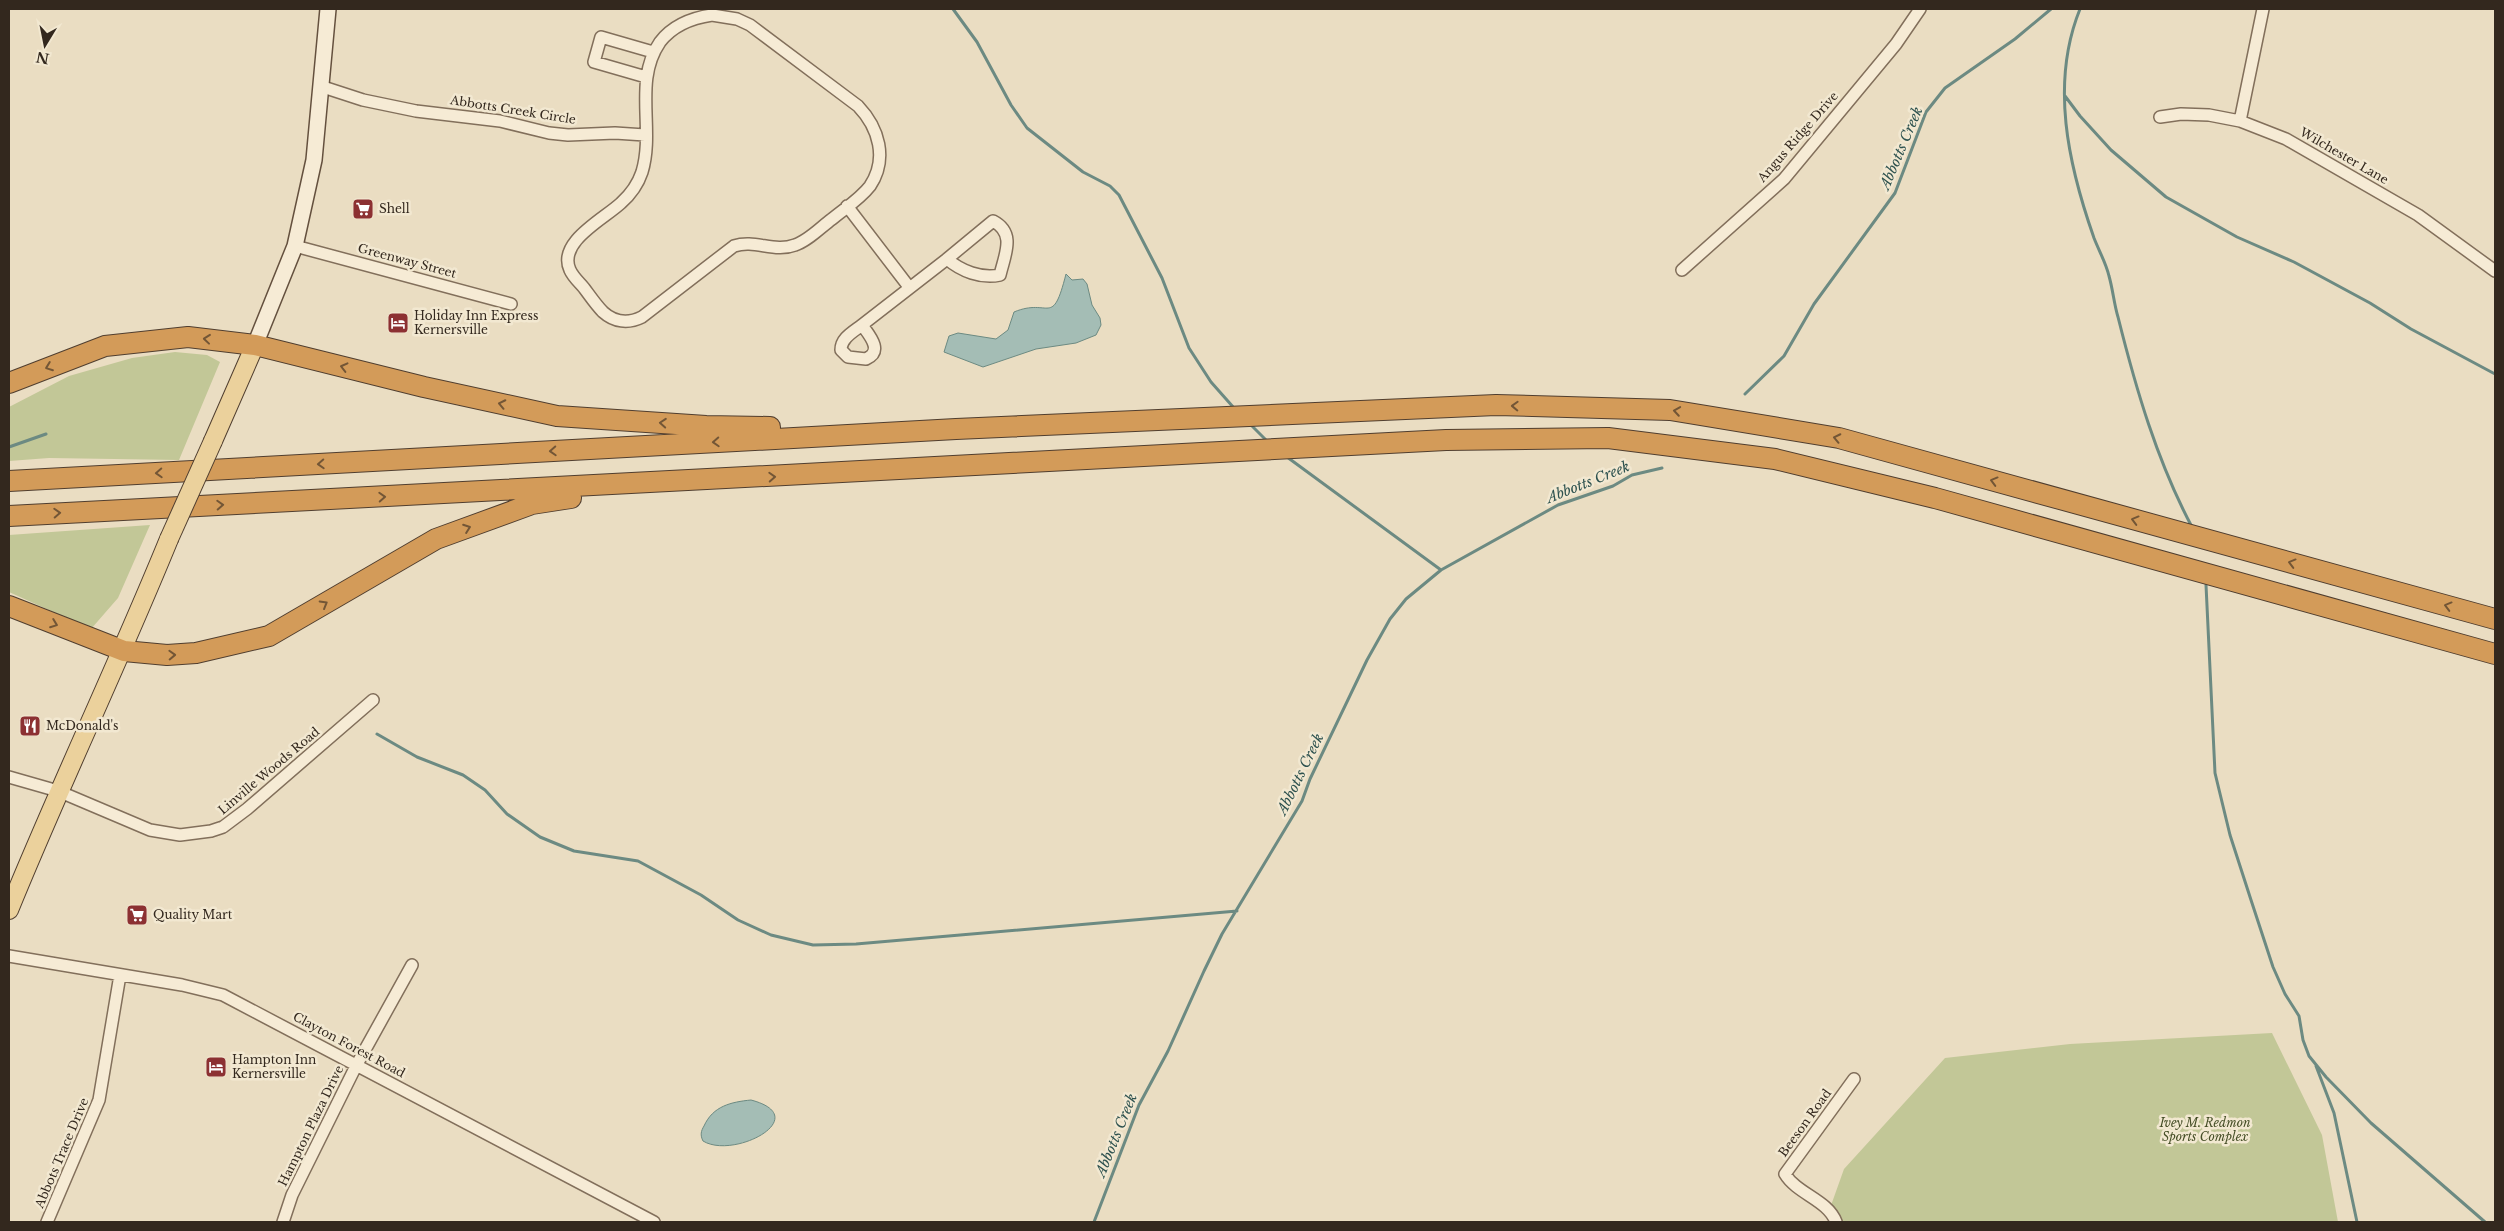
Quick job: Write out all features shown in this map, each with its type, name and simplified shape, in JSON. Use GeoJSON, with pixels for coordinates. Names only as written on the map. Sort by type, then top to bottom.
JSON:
{"type":"FeatureCollection","features":[{"type":"Feature","properties":{"kind":"highway"},"geometry":{"type":"LineString","coordinates":[[9,384],[106,346],[188,338],[255,345],[424,387],[557,416],[706,426],[956,429]]}},
{"type":"Feature","properties":{"kind":"highway"},"geometry":{"type":"LineString","coordinates":[[9,481],[956,429],[1496,405],[1670,410],[1839,438],[2495,619]]}},
{"type":"Feature","properties":{"kind":"highway"},"geometry":{"type":"LineString","coordinates":[[9,516],[1446,440],[1608,438],[1776,459],[1897,489],[2495,654]]}},
{"type":"Feature","properties":{"kind":"highway"},"geometry":{"type":"LineString","coordinates":[[9,606],[124,651],[167,655],[196,653],[269,636],[436,539],[532,504],[632,489],[746,478]]}},
{"type":"Feature","properties":{"kind":"main road"},"geometry":{"type":"LineString","coordinates":[[9,910],[58,791],[124,651],[169,539],[255,345],[295,246],[314,160],[328,9]]}},
{"type":"Feature","properties":{"kind":"street","name":"Angus Ridge Drive"},"geometry":{"type":"LineString","coordinates":[[1682,270],[1784,179],[1896,44],[1920,9]]}},
{"type":"Feature","properties":{"kind":"street"},"geometry":{"type":"LineString","coordinates":[[2240,121],[2263,9]]}},
{"type":"Feature","properties":{"kind":"street"},"geometry":{"type":"LineString","coordinates":[[712,15],[737,19],[750,25],[858,106],[867,116],[876,132],[880,150],[879,162],[870,185],[847,206],[796,245],[780,248],[750,243],[734,246],[642,317],[627,322],[619,321],[602,311],[571,272],[568,253],[575,240],[620,205],[636,184],[644,158],[646,77],[653,52],[665,36],[686,21],[712,15]]}},
{"type":"Feature","properties":{"kind":"street"},"geometry":{"type":"LineString","coordinates":[[646,77],[594,62],[600,37],[653,52]]}},
{"type":"Feature","properties":{"kind":"street","name":"Abbotts Creek Circle"},"geometry":{"type":"LineString","coordinates":[[320,86],[363,100],[416,110],[500,121],[568,135],[607,133],[645,135]]}},
{"type":"Feature","properties":{"kind":"street","name":"Wilchester Lane"},"geometry":{"type":"LineString","coordinates":[[2160,117],[2181,114],[2208,115],[2240,121],[2286,139],[2418,214],[2495,270]]}},
{"type":"Feature","properties":{"kind":"street"},"geometry":{"type":"LineString","coordinates":[[847,206],[910,287]]}},
{"type":"Feature","properties":{"kind":"street"},"geometry":{"type":"LineString","coordinates":[[862,325],[993,221],[1001,225],[1006,232],[1006,250],[1000,275],[975,274],[957,268],[947,259]]}},
{"type":"Feature","properties":{"kind":"street","name":"Greenway Street"},"geometry":{"type":"LineString","coordinates":[[295,246],[511,304]]}},
{"type":"Feature","properties":{"kind":"street","name":"Linville Woods Road"},"geometry":{"type":"LineString","coordinates":[[9,777],[58,791],[150,830],[180,835],[211,832],[247,809],[373,700]]}},
{"type":"Feature","properties":{"kind":"street","name":"Clayton Forest Road"},"geometry":{"type":"LineString","coordinates":[[9,956],[199,988],[223,995],[654,1222]]}},
{"type":"Feature","properties":{"kind":"street","name":"Hampton Plaza Drive"},"geometry":{"type":"LineString","coordinates":[[283,1222],[292,1195],[356,1066],[412,965]]}},
{"type":"Feature","properties":{"kind":"street","name":"Abbots Trace Drive"},"geometry":{"type":"LineString","coordinates":[[48,1222],[99,1100],[120,975]]}},
{"type":"Feature","properties":{"kind":"street","name":"Beeson Road"},"geometry":{"type":"LineString","coordinates":[[1836,1222],[1830,1211],[1791,1184],[1785,1174],[1854,1078]]}},
{"type":"Feature","properties":{"kind":"green space"},"geometry":{"type":"Polygon","coordinates":[[[175,352],[207,355],[220,362],[179,460],[49,458],[9,461],[9,407],[69,376],[132,358],[175,352]]]}},
{"type":"Feature","properties":{"kind":"green space"},"geometry":{"type":"Polygon","coordinates":[[[150,525],[118,598],[91,629],[9,592],[9,535],[150,525]]]}},
{"type":"Feature","properties":{"kind":"green space","name":"Ivey M. Redmon Sports Complex"},"geometry":{"type":"Polygon","coordinates":[[[2272,1033],[2322,1135],[2338,1222],[1836,1222],[1829,1211],[1844,1169],[1945,1058],[2070,1044],[2272,1033]]]}},
{"type":"Feature","properties":{"kind":"water"},"geometry":{"type":"Polygon","coordinates":[[[1066,274],[1072,280],[1083,279],[1087,284],[1092,305],[1100,318],[1101,325],[1096,335],[1076,343],[1036,349],[983,367],[944,352],[949,336],[958,333],[996,339],[1008,330],[1014,312],[1026,308],[1048,308],[1053,306],[1057,301],[1066,274]]]}},
{"type":"Feature","properties":{"kind":"water"},"geometry":{"type":"Polygon","coordinates":[[[751,1100],[769,1107],[775,1116],[772,1125],[763,1134],[749,1141],[733,1145],[717,1145],[703,1141],[702,1130],[712,1114],[723,1106],[751,1100]]]}},
{"type":"Feature","properties":{"kind":"waterway"},"geometry":{"type":"LineString","coordinates":[[953,9],[977,42],[1011,105],[1027,128],[1083,172],[1110,186],[1119,195],[1162,278],[1189,348],[1211,382],[1234,408]]}},
{"type":"Feature","properties":{"kind":"waterway","name":"Abbotts Creek"},"geometry":{"type":"LineString","coordinates":[[1745,394],[1784,356],[1814,304],[1895,193],[1926,112],[1945,88],[2015,39],[2051,9]]}},
{"type":"Feature","properties":{"kind":"waterway"},"geometry":{"type":"LineString","coordinates":[[2080,9],[2071,37],[2064,94],[2070,153],[2094,238],[2108,271],[2140,398],[2168,476],[2192,527]]}},
{"type":"Feature","properties":{"kind":"waterway"},"geometry":{"type":"LineString","coordinates":[[2065,96],[2080,116],[2111,150],[2166,197],[2237,237],[2294,262],[2370,303],[2411,329],[2495,374]]}},
{"type":"Feature","properties":{"kind":"waterway"},"geometry":{"type":"LineString","coordinates":[[1249,423],[1268,442]]}},
{"type":"Feature","properties":{"kind":"waterway"},"geometry":{"type":"LineString","coordinates":[[9,447],[46,434]]}},
{"type":"Feature","properties":{"kind":"waterway"},"geometry":{"type":"LineString","coordinates":[[1287,457],[1441,570]]}},
{"type":"Feature","properties":{"kind":"waterway","name":"Abbotts Creek"},"geometry":{"type":"LineString","coordinates":[[1094,1222],[1139,1105],[1168,1051],[1222,934],[1302,801],[1310,779],[1367,660],[1390,619],[1406,599],[1441,570],[1558,505],[1613,486],[1632,475],[1662,468]]}},
{"type":"Feature","properties":{"kind":"waterway"},"geometry":{"type":"LineString","coordinates":[[2206,585],[2215,773],[2230,835],[2273,967],[2285,994],[2299,1016],[2303,1040],[2309,1056],[2326,1077],[2371,1123],[2485,1222]]}},
{"type":"Feature","properties":{"kind":"waterway"},"geometry":{"type":"LineString","coordinates":[[377,734],[417,757],[463,775],[485,790],[507,814],[540,837],[574,851],[638,861],[701,895],[738,920],[771,935],[813,945],[856,944],[1237,911]]}},
{"type":"Feature","properties":{"kind":"waterway"},"geometry":{"type":"LineString","coordinates":[[2316,1066],[2334,1113],[2357,1222]]}},
{"type":"Feature","properties":{"kind":"place","name":"Shell"},"geometry":{"type":"Point","coordinates":[363,209]}},
{"type":"Feature","properties":{"kind":"place","name":"Holiday Inn Express Kernersville"},"geometry":{"type":"Point","coordinates":[398,323]}},
{"type":"Feature","properties":{"kind":"place","name":"McDonald's"},"geometry":{"type":"Point","coordinates":[30,726]}},
{"type":"Feature","properties":{"kind":"place","name":"Quality Mart"},"geometry":{"type":"Point","coordinates":[137,915]}},
{"type":"Feature","properties":{"kind":"place","name":"Hampton Inn Kernersville"},"geometry":{"type":"Point","coordinates":[216,1067]}}]}
